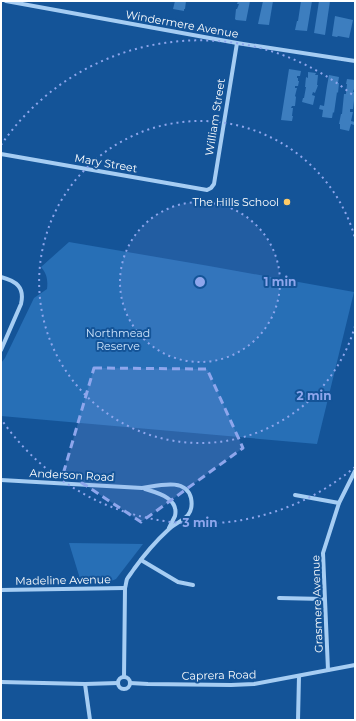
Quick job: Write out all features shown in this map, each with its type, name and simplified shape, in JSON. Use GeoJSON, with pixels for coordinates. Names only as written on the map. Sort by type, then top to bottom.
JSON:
{"type":"FeatureCollection","features":[{"type":"Feature","properties":{"kind":"street","name":"Windermere Avenue"},"geometry":{"type":"LineString","coordinates":[[6,1],[237,43],[355,61]]}},
{"type":"Feature","properties":{"kind":"street","name":"William Street"},"geometry":{"type":"LineString","coordinates":[[207,190],[214,184],[237,43]]}},
{"type":"Feature","properties":{"kind":"street","name":"Mary Street"},"geometry":{"type":"LineString","coordinates":[[1,154],[207,190]]}},
{"type":"Feature","properties":{"kind":"street"},"geometry":{"type":"LineString","coordinates":[[1,277],[17,284],[22,292],[22,298],[21,304],[1,350]]}},
{"type":"Feature","properties":{"kind":"street","name":"Grasmere Avenue"},"geometry":{"type":"LineString","coordinates":[[328,670],[323,553],[339,503],[355,471]]}},
{"type":"Feature","properties":{"kind":"street","name":"Anderson Road"},"geometry":{"type":"LineString","coordinates":[[1,480],[142,488],[174,485],[184,487],[188,490],[192,500],[190,512],[187,516],[169,529],[141,560],[128,579],[125,588]]}},
{"type":"Feature","properties":{"kind":"street","name":"Anderson Road"},"geometry":{"type":"LineString","coordinates":[[142,488],[162,494],[172,501],[175,507],[175,513],[169,529]]}},
{"type":"Feature","properties":{"kind":"street"},"geometry":{"type":"LineString","coordinates":[[296,495],[339,503]]}},
{"type":"Feature","properties":{"kind":"street"},"geometry":{"type":"LineString","coordinates":[[141,560],[178,582],[193,586]]}},
{"type":"Feature","properties":{"kind":"street"},"geometry":{"type":"LineString","coordinates":[[124,677],[125,588]]}},
{"type":"Feature","properties":{"kind":"street","name":"Madeline Avenue"},"geometry":{"type":"LineString","coordinates":[[1,590],[125,588]]}},
{"type":"Feature","properties":{"kind":"street"},"geometry":{"type":"LineString","coordinates":[[279,598],[324,600]]}},
{"type":"Feature","properties":{"kind":"street","name":"Caprera Road"},"geometry":{"type":"LineString","coordinates":[[130,683],[254,684],[355,665]]}},
{"type":"Feature","properties":{"kind":"street"},"geometry":{"type":"LineString","coordinates":[[298,720],[299,676]]}},
{"type":"Feature","properties":{"kind":"street"},"geometry":{"type":"LineString","coordinates":[[118,683],[120,688],[124,689],[129,687],[130,683],[128,679],[124,677]]}},
{"type":"Feature","properties":{"kind":"street"},"geometry":{"type":"LineString","coordinates":[[118,683],[120,679],[124,677]]}},
{"type":"Feature","properties":{"kind":"street"},"geometry":{"type":"LineString","coordinates":[[1,682],[85,684],[118,683]]}},
{"type":"Feature","properties":{"kind":"street"},"geometry":{"type":"LineString","coordinates":[[85,684],[90,720]]}},
{"type":"Feature","properties":{"kind":"highlighted area"},"geometry":{"type":"Polygon","coordinates":[[[94,368],[207,369],[243,448],[141,522],[64,471],[94,368]]]}},
{"type":"Feature","properties":{"kind":"green space","name":"Northmead Reserve"},"geometry":{"type":"Polygon","coordinates":[[[69,242],[354,292],[317,444],[1,416],[1,363],[5,358],[34,298],[47,289],[47,277],[41,267],[69,242]]]}},
{"type":"Feature","properties":{"kind":"green space"},"geometry":{"type":"Polygon","coordinates":[[[69,543],[143,544],[116,579],[109,582],[81,582],[69,543]]]}},
{"type":"Feature","properties":{"kind":"building"},"geometry":{"type":"Polygon","coordinates":[[[175,1],[186,1],[184,11],[173,9],[175,1]]]}},
{"type":"Feature","properties":{"kind":"building"},"geometry":{"type":"Polygon","coordinates":[[[238,1],[250,1],[246,21],[235,19],[236,9],[239,4],[237,4],[238,1]]]}},
{"type":"Feature","properties":{"kind":"building"},"geometry":{"type":"Polygon","coordinates":[[[263,1],[273,1],[269,25],[258,24],[263,1]]]}},
{"type":"Feature","properties":{"kind":"building"},"geometry":{"type":"Polygon","coordinates":[[[301,1],[312,1],[307,31],[295,30],[301,1]]]}},
{"type":"Feature","properties":{"kind":"building"},"geometry":{"type":"Polygon","coordinates":[[[319,1],[330,1],[325,35],[314,33],[319,1]]]}},
{"type":"Feature","properties":{"kind":"building"},"geometry":{"type":"Polygon","coordinates":[[[335,16],[353,20],[349,38],[332,36],[335,16]]]}},
{"type":"Feature","properties":{"kind":"building"},"geometry":{"type":"Polygon","coordinates":[[[289,69],[301,71],[300,76],[297,76],[299,81],[298,86],[295,86],[295,88],[297,88],[295,106],[292,106],[291,108],[293,108],[292,121],[281,120],[289,69]]]}},
{"type":"Feature","properties":{"kind":"building"},"geometry":{"type":"Polygon","coordinates":[[[308,72],[316,73],[315,75],[318,75],[318,85],[315,93],[313,92],[312,95],[315,96],[313,105],[302,102],[308,72]]]}},
{"type":"Feature","properties":{"kind":"building"},"geometry":{"type":"Polygon","coordinates":[[[329,75],[339,77],[338,93],[337,92],[332,118],[322,117],[323,110],[319,109],[320,105],[324,106],[329,75]]]}},
{"type":"Feature","properties":{"kind":"building"},"geometry":{"type":"Polygon","coordinates":[[[347,79],[355,80],[353,109],[350,109],[350,112],[353,112],[351,121],[355,122],[354,125],[351,124],[349,131],[340,129],[339,124],[342,114],[344,94],[346,94],[347,79]]]}},
{"type":"Feature","properties":{"kind":"place","name":"The Hills School"},"geometry":{"type":"Point","coordinates":[287,202]}}]}
